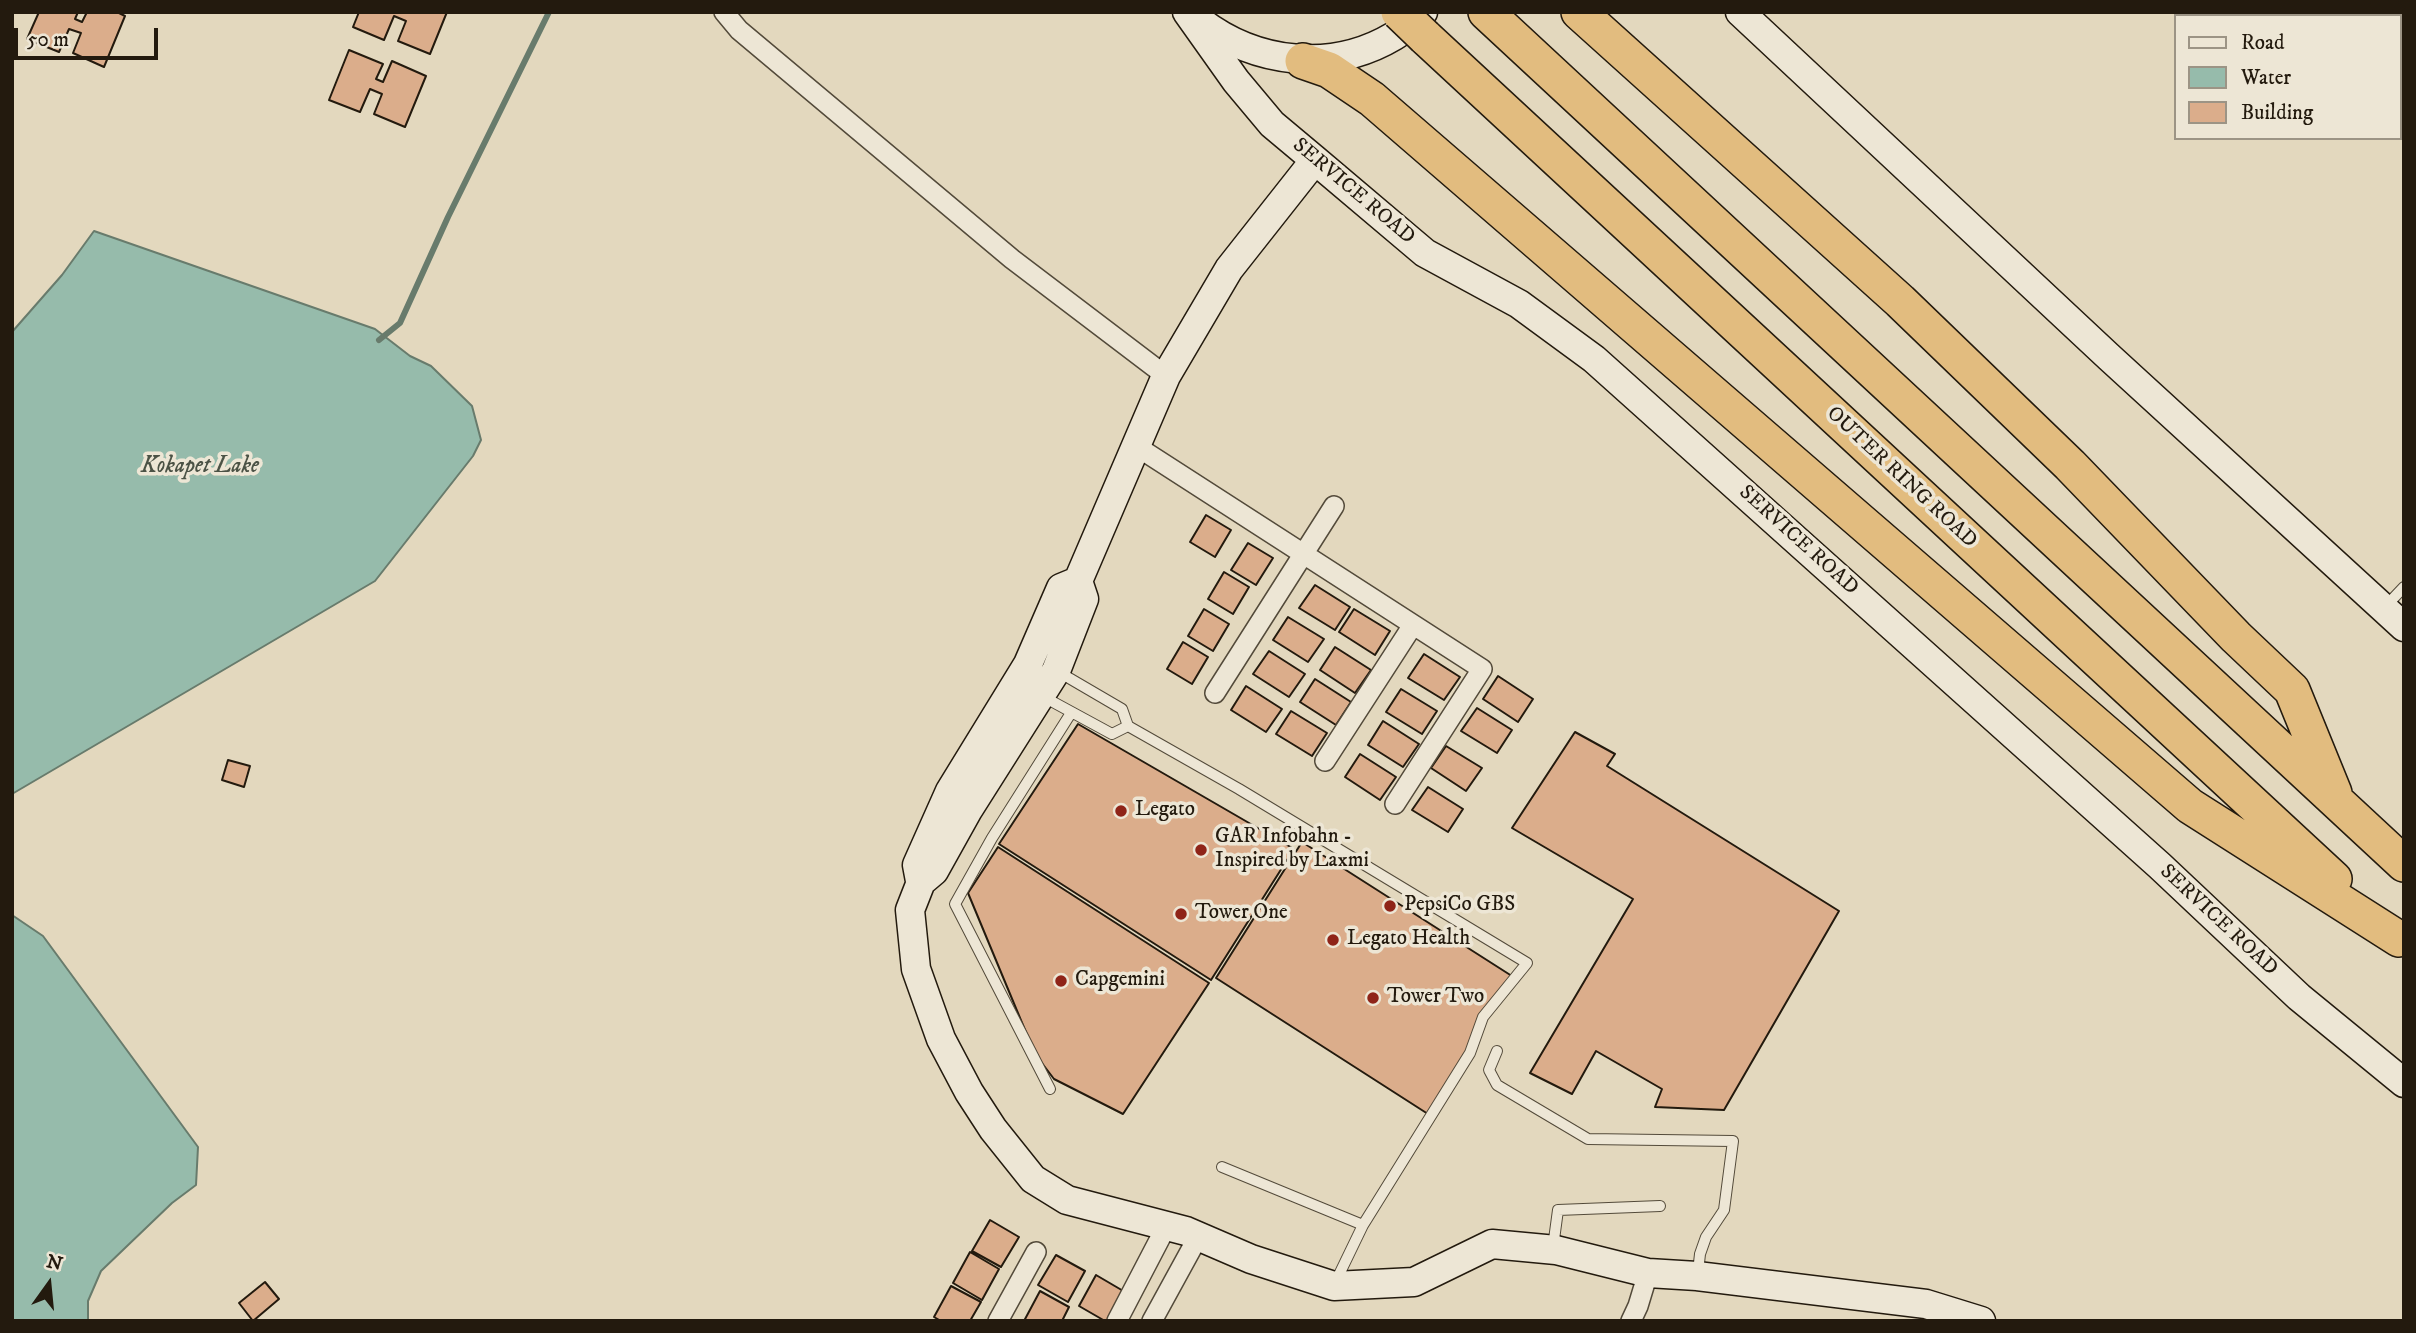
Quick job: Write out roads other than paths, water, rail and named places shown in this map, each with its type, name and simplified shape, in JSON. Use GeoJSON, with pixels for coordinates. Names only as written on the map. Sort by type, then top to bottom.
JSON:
{"type":"FeatureCollection","features":[{"type":"Feature","properties":{"kind":"highway","name":"OUTER RING ROAD"},"geometry":{"type":"LineString","coordinates":[[1399,12],[1424,24],[2401,941]]}},
{"type":"Feature","properties":{"kind":"highway"},"geometry":{"type":"LineString","coordinates":[[1486,12],[2404,864]]}},
{"type":"Feature","properties":{"kind":"highway"},"geometry":{"type":"LineString","coordinates":[[1579,12],[1900,301],[2070,465],[2236,637],[2292,690],[2338,803]]}},
{"type":"Feature","properties":{"kind":"highway"},"geometry":{"type":"LineString","coordinates":[[1303,61],[1329,70],[1372,99],[2190,806],[2401,941]]}},
{"type":"Feature","properties":{"kind":"main road"},"geometry":{"type":"LineString","coordinates":[[1188,12],[1221,37],[1260,54],[1303,61],[1350,55],[1424,24]]}},
{"type":"Feature","properties":{"kind":"main road","name":"SERVICE ROAD"},"geometry":{"type":"LineString","coordinates":[[1188,12],[1236,81],[1272,124],[1425,253],[1519,304],[1594,359],[2089,801],[2299,997],[2404,1083]]}},
{"type":"Feature","properties":{"kind":"main road"},"geometry":{"type":"LineString","coordinates":[[1740,12],[2109,358],[2404,627]]}},
{"type":"Feature","properties":{"kind":"main road"},"geometry":{"type":"LineString","coordinates":[[1315,160],[1229,269],[1166,376],[1078,581],[1084,598],[1056,671],[968,810],[934,872],[921,882],[910,911],[916,968],[941,1039],[969,1091],[993,1129],[1033,1180],[1068,1200],[1198,1237],[1251,1259],[1334,1286],[1415,1282],[1492,1244],[1552,1250],[1648,1273],[1697,1276],[1926,1304],[1980,1321]]}},
{"type":"Feature","properties":{"kind":"main road"},"geometry":{"type":"LineString","coordinates":[[921,882],[917,865],[950,792],[1028,664],[1061,588],[1078,581]]}},
{"type":"Feature","properties":{"kind":"street"},"geometry":{"type":"LineString","coordinates":[[724,12],[739,30],[1012,259],[1166,376]]}},
{"type":"Feature","properties":{"kind":"street"},"geometry":{"type":"LineString","coordinates":[[1136,446],[1482,669],[1395,804]]}},
{"type":"Feature","properties":{"kind":"street"},"geometry":{"type":"LineString","coordinates":[[1214,693],[1334,506]]}},
{"type":"Feature","properties":{"kind":"street"},"geometry":{"type":"LineString","coordinates":[[1325,761],[1413,625]]}},
{"type":"Feature","properties":{"kind":"street"},"geometry":{"type":"LineString","coordinates":[[1117,1321],[1166,1227]]}},
{"type":"Feature","properties":{"kind":"street"},"geometry":{"type":"LineString","coordinates":[[1152,1321],[1198,1237]]}},
{"type":"Feature","properties":{"kind":"street"},"geometry":{"type":"LineString","coordinates":[[998,1321],[1036,1252]]}},
{"type":"Feature","properties":{"kind":"street"},"geometry":{"type":"LineString","coordinates":[[1631,1321],[1648,1273]]}},
{"type":"Feature","properties":{"kind":"lane"},"geometry":{"type":"LineString","coordinates":[[2383,608],[2404,587]]}},
{"type":"Feature","properties":{"kind":"lane"},"geometry":{"type":"LineString","coordinates":[[1056,671],[1122,709],[1128,726],[1239,789],[1527,963],[1483,1017],[1470,1053],[1363,1225],[1334,1286]]}},
{"type":"Feature","properties":{"kind":"lane"},"geometry":{"type":"LineString","coordinates":[[1042,695],[1112,734],[1128,726]]}},
{"type":"Feature","properties":{"kind":"lane"},"geometry":{"type":"LineString","coordinates":[[1050,1089],[955,904],[992,838],[1071,713]]}},
{"type":"Feature","properties":{"kind":"lane"},"geometry":{"type":"LineString","coordinates":[[1497,1051],[1489,1070],[1497,1085],[1588,1139],[1733,1141],[1724,1210],[1706,1237],[1697,1276]]}},
{"type":"Feature","properties":{"kind":"lane"},"geometry":{"type":"LineString","coordinates":[[1222,1167],[1363,1225]]}},
{"type":"Feature","properties":{"kind":"lane"},"geometry":{"type":"LineString","coordinates":[[1552,1250],[1558,1210],[1660,1206]]}},
{"type":"Feature","properties":{"kind":"water","name":"Kokapet Lake"},"geometry":{"type":"Polygon","coordinates":[[[94,231],[375,329],[410,356],[431,366],[472,406],[481,440],[473,456],[375,581],[12,794],[12,332],[62,275],[94,231]]]}},
{"type":"Feature","properties":{"kind":"water"},"geometry":{"type":"Polygon","coordinates":[[[12,915],[43,936],[198,1147],[196,1185],[172,1203],[101,1271],[88,1301],[88,1321],[12,1321],[12,915]]]}},
{"type":"Feature","properties":{"kind":"waterway"},"geometry":{"type":"LineString","coordinates":[[379,340],[400,323],[448,217],[549,12]]}},
{"type":"Feature","properties":{"kind":"place","name":"Legato"},"geometry":{"type":"Point","coordinates":[1121,811]}},
{"type":"Feature","properties":{"kind":"place","name":"GAR Infobahn - Inspired by Laxmi"},"geometry":{"type":"Point","coordinates":[1201,850]}},
{"type":"Feature","properties":{"kind":"place","name":"PepsiCo GBS"},"geometry":{"type":"Point","coordinates":[1390,906]}},
{"type":"Feature","properties":{"kind":"place","name":"Tower One"},"geometry":{"type":"Point","coordinates":[1181,914]}},
{"type":"Feature","properties":{"kind":"place","name":"Legato Health"},"geometry":{"type":"Point","coordinates":[1333,940]}},
{"type":"Feature","properties":{"kind":"place","name":"Capgemini"},"geometry":{"type":"Point","coordinates":[1061,981]}},
{"type":"Feature","properties":{"kind":"place","name":"Tower Two"},"geometry":{"type":"Point","coordinates":[1373,998]}}]}
